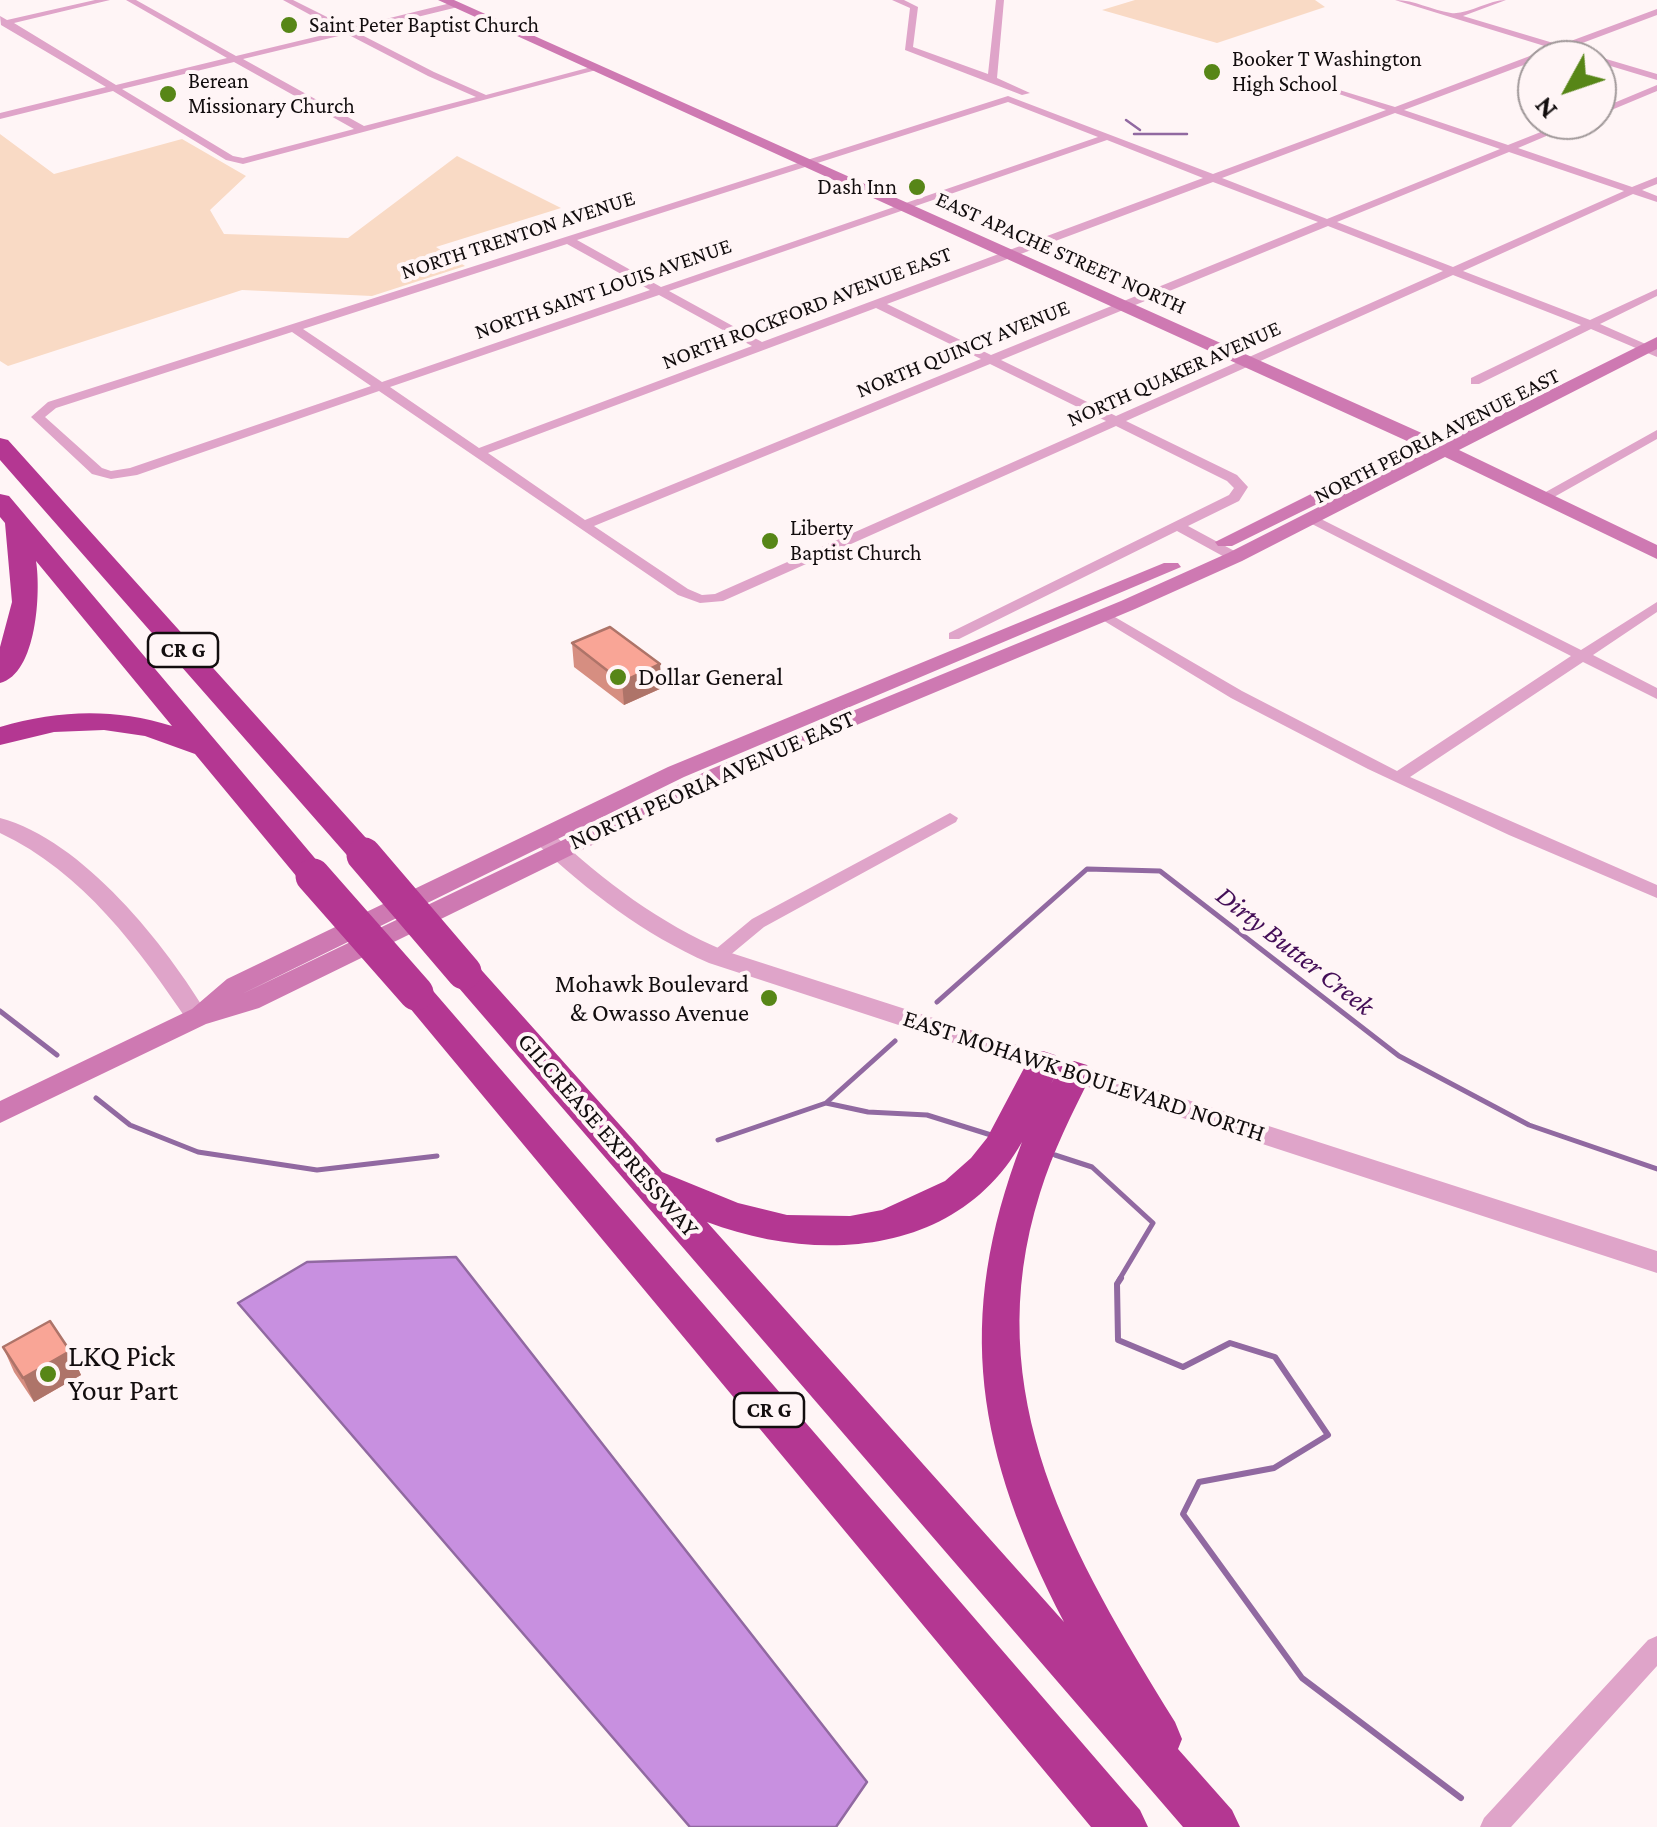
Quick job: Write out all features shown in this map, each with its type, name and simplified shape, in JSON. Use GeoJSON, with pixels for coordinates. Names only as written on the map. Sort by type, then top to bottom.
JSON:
{"type":"FeatureCollection","features":[{"type":"Feature","properties":{"kind":"highway","name":"GILCREASE EXPRESSWAY"},"geometry":{"type":"LineString","coordinates":[[0,445],[1207,1817]]}},
{"type":"Feature","properties":{"kind":"highway"},"geometry":{"type":"LineString","coordinates":[[0,674],[22,627],[29,587],[6,509]]}},
{"type":"Feature","properties":{"kind":"highway","name":"CR G"},"geometry":{"type":"LineString","coordinates":[[6,509],[313,876],[1123,1827]]}},
{"type":"Feature","properties":{"kind":"highway"},"geometry":{"type":"LineString","coordinates":[[0,736],[60,721],[116,720],[157,728],[208,749]]}},
{"type":"Feature","properties":{"kind":"highway"},"geometry":{"type":"LineString","coordinates":[[648,1180],[725,1216],[793,1233],[860,1232],[892,1224],[950,1198],[973,1181],[1058,1069]]}},
{"type":"Feature","properties":{"kind":"highway"},"geometry":{"type":"LineString","coordinates":[[1058,1069],[1007,1247],[998,1301],[997,1350],[1007,1418],[1031,1498],[1056,1559],[1207,1817]]}},
{"type":"Feature","properties":{"kind":"main road","name":"EAST APACHE STREET NORTH"},"geometry":{"type":"LineString","coordinates":[[450,2],[1434,447],[1657,553]]}},
{"type":"Feature","properties":{"kind":"main road","name":"NORTH PEORIA AVENUE EAST"},"geometry":{"type":"LineString","coordinates":[[0,1113],[197,1017],[250,1001],[548,842],[766,732],[1067,611],[1313,519],[1434,447],[1657,325]]}},
{"type":"Feature","properties":{"kind":"main road","name":"NORTH PEORIA AVENUE EAST"},"geometry":{"type":"LineString","coordinates":[[548,842],[1104,616],[1434,447],[1653,348]]}},
{"type":"Feature","properties":{"kind":"street"},"geometry":{"type":"LineString","coordinates":[[2,22],[106,0]]}},
{"type":"Feature","properties":{"kind":"street"},"geometry":{"type":"LineString","coordinates":[[130,0],[363,130]]}},
{"type":"Feature","properties":{"kind":"street"},"geometry":{"type":"LineString","coordinates":[[287,0],[418,68],[484,96]]}},
{"type":"Feature","properties":{"kind":"street"},"geometry":{"type":"LineString","coordinates":[[896,0],[914,6],[908,48],[1026,93]]}},
{"type":"Feature","properties":{"kind":"street"},"geometry":{"type":"LineString","coordinates":[[992,80],[1000,0]]}},
{"type":"Feature","properties":{"kind":"street"},"geometry":{"type":"LineString","coordinates":[[1399,0],[1534,40]]}},
{"type":"Feature","properties":{"kind":"street"},"geometry":{"type":"LineString","coordinates":[[1455,16],[1502,0]]}},
{"type":"Feature","properties":{"kind":"street"},"geometry":{"type":"LineString","coordinates":[[0,116],[350,31],[450,2]]}},
{"type":"Feature","properties":{"kind":"street","name":"NORTH ROCKFORD AVENUE EAST"},"geometry":{"type":"LineString","coordinates":[[1582,40],[1657,12]]}},
{"type":"Feature","properties":{"kind":"street"},"geometry":{"type":"LineString","coordinates":[[2,22],[230,158],[243,162],[595,69]]}},
{"type":"Feature","properties":{"kind":"street","name":"NORTH ROCKFORD AVENUE EAST"},"geometry":{"type":"LineString","coordinates":[[477,453],[1517,64]]}},
{"type":"Feature","properties":{"kind":"street"},"geometry":{"type":"LineString","coordinates":[[1617,65],[1657,77]]}},
{"type":"Feature","properties":{"kind":"street"},"geometry":{"type":"LineString","coordinates":[[1617,104],[1657,88]]}},
{"type":"Feature","properties":{"kind":"street"},"geometry":{"type":"LineString","coordinates":[[1339,91],[1657,199]]}},
{"type":"Feature","properties":{"kind":"street","name":"NORTH TRENTON AVENUE"},"geometry":{"type":"LineString","coordinates":[[111,476],[97,472],[39,421],[40,412],[1008,98],[1107,136]]}},
{"type":"Feature","properties":{"kind":"street"},"geometry":{"type":"LineString","coordinates":[[1107,136],[1653,348]]}},
{"type":"Feature","properties":{"kind":"street","name":"NORTH SAINT LOUIS AVENUE"},"geometry":{"type":"LineString","coordinates":[[111,476],[380,388],[1107,136]]}},
{"type":"Feature","properties":{"kind":"street","name":"NORTH QUINCY AVENUE"},"geometry":{"type":"LineString","coordinates":[[584,525],[1530,140]]}},
{"type":"Feature","properties":{"kind":"street","name":"NORTH QUAKER AVENUE"},"geometry":{"type":"LineString","coordinates":[[584,525],[684,592],[706,599],[732,594],[1657,180]]}},
{"type":"Feature","properties":{"kind":"street"},"geometry":{"type":"LineString","coordinates":[[568,240],[762,346]]}},
{"type":"Feature","properties":{"kind":"street","name":"NORTH PEORIA AVENUE EAST"},"geometry":{"type":"LineString","coordinates":[[1475,382],[1657,292]]}},
{"type":"Feature","properties":{"kind":"street"},"geometry":{"type":"LineString","coordinates":[[876,303],[1232,478],[1241,487],[1238,495],[954,636]]}},
{"type":"Feature","properties":{"kind":"street"},"geometry":{"type":"LineString","coordinates":[[294,328],[584,525]]}},
{"type":"Feature","properties":{"kind":"street"},"geometry":{"type":"LineString","coordinates":[[1542,498],[1657,434]]}},
{"type":"Feature","properties":{"kind":"street"},"geometry":{"type":"LineString","coordinates":[[1313,519],[1657,694]]}},
{"type":"Feature","properties":{"kind":"street"},"geometry":{"type":"LineString","coordinates":[[1176,525],[1226,552]]}},
{"type":"Feature","properties":{"kind":"street"},"geometry":{"type":"LineString","coordinates":[[1040,594],[1067,611]]}},
{"type":"Feature","properties":{"kind":"street"},"geometry":{"type":"LineString","coordinates":[[1400,776],[1657,606]]}},
{"type":"Feature","properties":{"kind":"street"},"geometry":{"type":"LineString","coordinates":[[1104,616],[1246,698],[1479,819],[1657,892]]}},
{"type":"Feature","properties":{"kind":"street"},"geometry":{"type":"LineString","coordinates":[[717,957],[758,924],[950,818]]}},
{"type":"Feature","properties":{"kind":"street"},"geometry":{"type":"LineString","coordinates":[[0,825],[17,831],[75,868],[175,984],[197,1017]]}},
{"type":"Feature","properties":{"kind":"street","name":"EAST MOHAWK BOULEVARD NORTH"},"geometry":{"type":"LineString","coordinates":[[548,842],[642,922],[717,957],[1657,1262]]}},
{"type":"Feature","properties":{"kind":"street"},"geometry":{"type":"LineString","coordinates":[[1493,1827],[1657,1648]]}},
{"type":"Feature","properties":{"kind":"shaded area"},"geometry":{"type":"Polygon","coordinates":[[[1135,0],[1315,0],[1325,7],[1217,43],[1102,10],[1135,0]]]}},
{"type":"Feature","properties":{"kind":"shaded area"},"geometry":{"type":"Polygon","coordinates":[[[0,134],[54,174],[182,139],[246,176],[210,210],[224,234],[348,238],[457,156],[561,208],[436,247],[465,266],[372,296],[242,290],[8,366],[0,361],[0,134]]]}},
{"type":"Feature","properties":{"kind":"shaded area"},"geometry":{"type":"Polygon","coordinates":[[[456,1257],[867,1782],[836,1827],[690,1827],[238,1303],[307,1262],[456,1257]]]}},
{"type":"Feature","properties":{"kind":"building"},"geometry":{"type":"Polygon","coordinates":[[[610,627],[660,664],[622,682],[572,643],[610,627]]]}},
{"type":"Feature","properties":{"kind":"building"},"geometry":{"type":"Polygon","coordinates":[[[50,1321],[70,1351],[23,1378],[3,1347],[50,1321]]]}},
{"type":"Feature","properties":{"kind":"waterway"},"geometry":{"type":"LineString","coordinates":[[1126,120],[1140,130]]}},
{"type":"Feature","properties":{"kind":"waterway"},"geometry":{"type":"LineString","coordinates":[[1134,134],[1187,134]]}},
{"type":"Feature","properties":{"kind":"waterway","name":"Dirty Butter Creek"},"geometry":{"type":"LineString","coordinates":[[937,1002],[1087,869],[1160,871],[1399,1056],[1529,1125],[1657,1169]]}},
{"type":"Feature","properties":{"kind":"waterway","name":"Dirty Butter Creek"},"geometry":{"type":"LineString","coordinates":[[0,1011],[57,1055]]}},
{"type":"Feature","properties":{"kind":"waterway","name":"Dirty Butter Creek"},"geometry":{"type":"LineString","coordinates":[[826,1103],[895,1041]]}},
{"type":"Feature","properties":{"kind":"waterway","name":"Dirty Butter Creek"},"geometry":{"type":"LineString","coordinates":[[96,1098],[130,1125],[198,1152],[317,1170],[437,1156]]}},
{"type":"Feature","properties":{"kind":"waterway","name":"Dirty Butter Creek"},"geometry":{"type":"LineString","coordinates":[[718,1140],[826,1103]]}},
{"type":"Feature","properties":{"kind":"waterway"},"geometry":{"type":"LineString","coordinates":[[826,1103],[868,1112],[927,1115],[991,1135]]}},
{"type":"Feature","properties":{"kind":"waterway"},"geometry":{"type":"LineString","coordinates":[[1055,1155],[1092,1167],[1153,1223],[1119,1280]]}},
{"type":"Feature","properties":{"kind":"waterway"},"geometry":{"type":"LineString","coordinates":[[1121,1278],[1117,1284],[1118,1340],[1183,1367],[1230,1343],[1275,1357],[1328,1435],[1274,1468],[1199,1482],[1183,1514],[1302,1678],[1461,1798]]}},
{"type":"Feature","properties":{"kind":"place","name":"Saint Peter Baptist Church"},"geometry":{"type":"Point","coordinates":[289,25]}},
{"type":"Feature","properties":{"kind":"place","name":"Booker T Washington High School"},"geometry":{"type":"Point","coordinates":[1212,72]}},
{"type":"Feature","properties":{"kind":"place","name":"Berean Missionary Church"},"geometry":{"type":"Point","coordinates":[168,94]}},
{"type":"Feature","properties":{"kind":"place","name":"Dash Inn"},"geometry":{"type":"Point","coordinates":[917,187]}},
{"type":"Feature","properties":{"kind":"place","name":"Liberty Baptist Church"},"geometry":{"type":"Point","coordinates":[770,541]}},
{"type":"Feature","properties":{"kind":"place","name":"Dollar General"},"geometry":{"type":"Point","coordinates":[618,677]}},
{"type":"Feature","properties":{"kind":"place","name":"Mohawk Boulevard & Owasso Avenue"},"geometry":{"type":"Point","coordinates":[769,998]}},
{"type":"Feature","properties":{"kind":"place","name":"LKQ Pick Your Part"},"geometry":{"type":"Point","coordinates":[48,1374]}}]}
